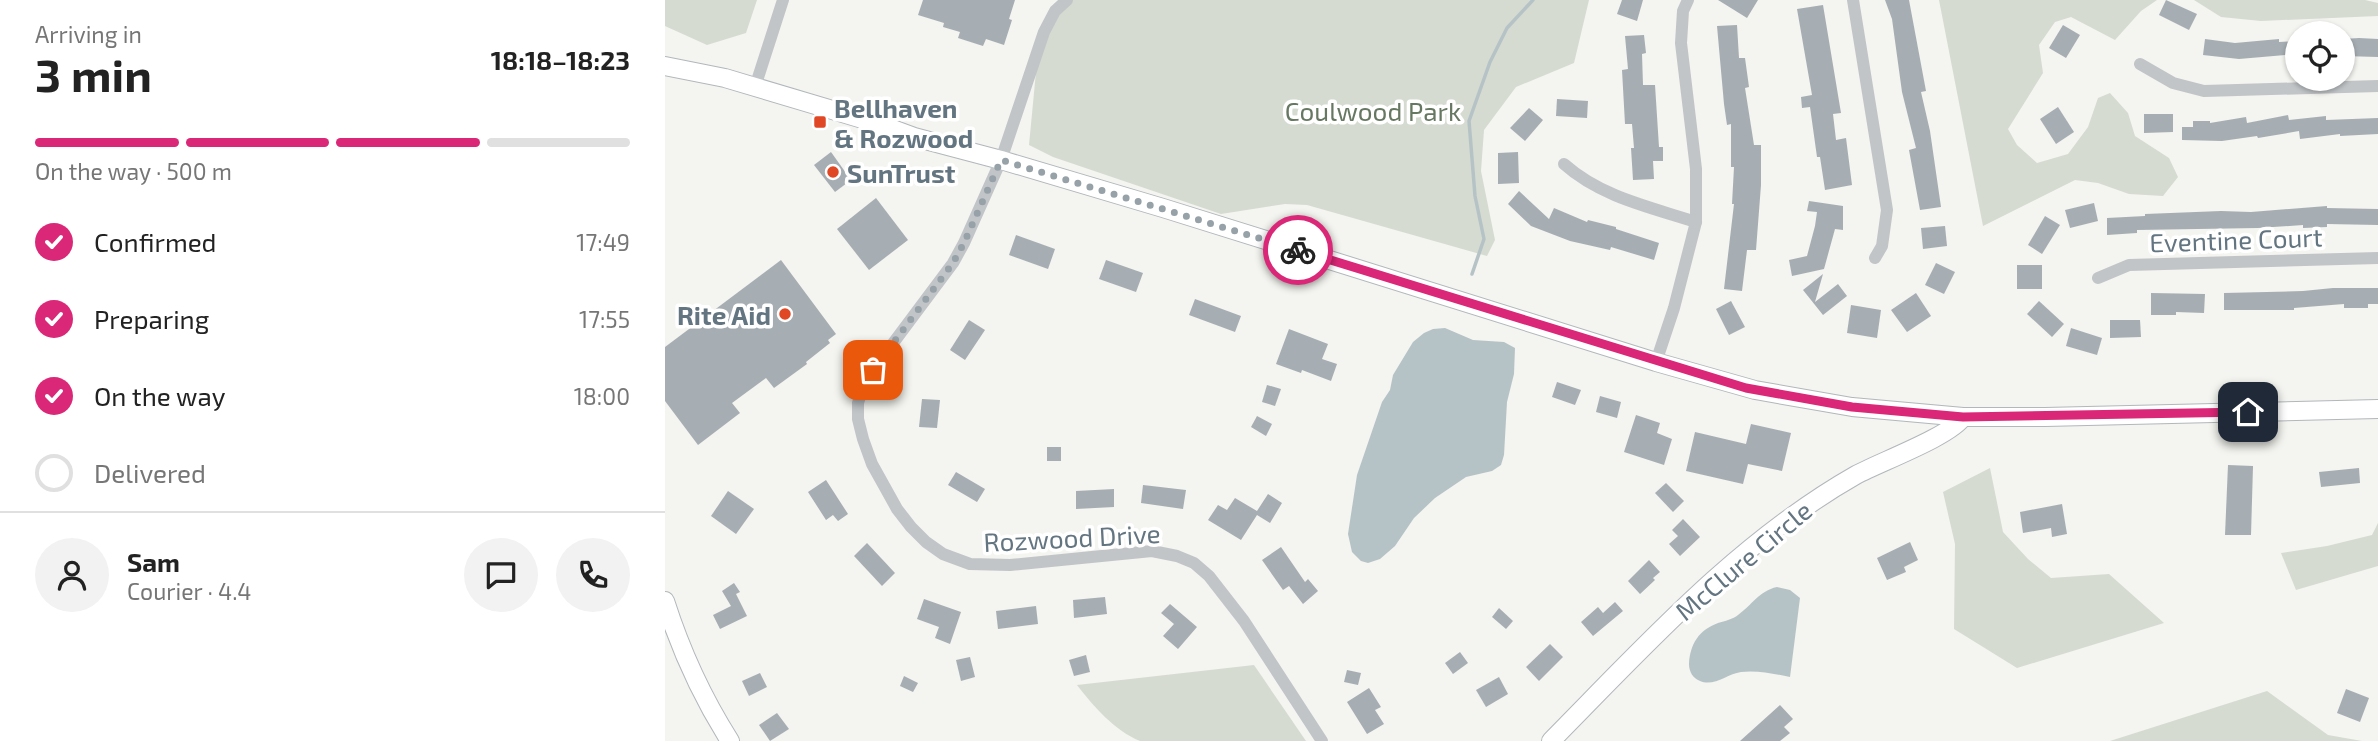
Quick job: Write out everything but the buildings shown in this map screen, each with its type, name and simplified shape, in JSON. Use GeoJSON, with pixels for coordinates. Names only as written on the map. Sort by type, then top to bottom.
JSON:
{"type":"FeatureCollection","features":[{"type":"Feature","properties":{"kind":"main road"},"geometry":{"type":"LineString","coordinates":[[665,66],[755,87],[914,137],[1163,208],[1656,362],[1746,388],[1820,403],[1963,417],[2378,409]]}},
{"type":"Feature","properties":{"kind":"main road","name":"McClure Circle"},"geometry":{"type":"LineString","coordinates":[[1551,741],[1676,615],[1765,536],[1825,493],[1897,454],[1947,432],[1963,417]]}},
{"type":"Feature","properties":{"kind":"main road"},"geometry":{"type":"LineString","coordinates":[[665,601],[680,646],[702,693],[730,741]]}},
{"type":"Feature","properties":{"kind":"street"},"geometry":{"type":"LineString","coordinates":[[755,87],[783,0]]}},
{"type":"Feature","properties":{"kind":"street","name":"Rozwood Drive"},"geometry":{"type":"LineString","coordinates":[[1067,0],[1055,11],[1044,32],[1001,160],[964,243],[953,263],[873,370],[862,390],[858,410],[863,439],[885,491],[911,527],[943,554],[970,564],[1010,565],[1152,551],[1168,553],[1194,563],[1219,587],[1322,741]]}},
{"type":"Feature","properties":{"kind":"street"},"geometry":{"type":"LineString","coordinates":[[1656,362],[1674,308],[1696,222],[1696,169],[1680,36],[1683,11],[1688,0]]}},
{"type":"Feature","properties":{"kind":"street"},"geometry":{"type":"LineString","coordinates":[[1853,0],[1887,210],[1882,246],[1875,258]]}},
{"type":"Feature","properties":{"kind":"street"},"geometry":{"type":"LineString","coordinates":[[2140,64],[2173,83],[2204,91],[2378,86]]}},
{"type":"Feature","properties":{"kind":"street"},"geometry":{"type":"LineString","coordinates":[[1563,164],[1604,192],[1696,222]]}},
{"type":"Feature","properties":{"kind":"street","name":"Eventine Court"},"geometry":{"type":"LineString","coordinates":[[2098,278],[2129,265],[2378,258]]}},
{"type":"Feature","properties":{"kind":"green space"},"geometry":{"type":"Polygon","coordinates":[[[665,0],[757,0],[746,33],[707,45],[665,26],[665,0]]]}},
{"type":"Feature","properties":{"kind":"green space","name":"Coulwood Park"},"geometry":{"type":"Polygon","coordinates":[[[1067,0],[1589,0],[1574,63],[1516,87],[1484,130],[1481,171],[1495,240],[1487,256],[1307,205],[1285,204],[1221,214],[1053,157],[1029,145],[1038,51],[1067,0]]]}},
{"type":"Feature","properties":{"kind":"green space"},"geometry":{"type":"Polygon","coordinates":[[[1939,0],[2157,0],[2141,11],[2115,40],[2071,17],[2055,22],[2039,45],[2043,73],[2008,129],[2017,145],[2037,163],[2068,154],[2088,127],[2098,98],[2110,93],[2128,113],[2135,136],[2169,158],[2178,177],[2163,196],[2129,194],[2098,183],[2075,180],[1983,226],[1939,0]]]}},
{"type":"Feature","properties":{"kind":"green space"},"geometry":{"type":"Polygon","coordinates":[[[2194,0],[2365,0],[2378,3],[2378,16],[2261,21],[2221,17],[2194,0]]]}},
{"type":"Feature","properties":{"kind":"green space"},"geometry":{"type":"Polygon","coordinates":[[[1990,468],[2003,532],[2028,559],[2051,578],[2109,574],[2164,623],[2017,668],[1954,629],[1955,544],[1943,492],[1990,468]]]}},
{"type":"Feature","properties":{"kind":"green space"},"geometry":{"type":"Polygon","coordinates":[[[2378,523],[2378,566],[2296,590],[2281,553],[2372,535],[2378,523]]]}},
{"type":"Feature","properties":{"kind":"green space"},"geometry":{"type":"Polygon","coordinates":[[[1254,665],[1306,741],[1140,741],[1113,724],[1077,685],[1254,665]]]}},
{"type":"Feature","properties":{"kind":"green space"},"geometry":{"type":"Polygon","coordinates":[[[2267,691],[2328,735],[2362,741],[2110,741],[2267,691]]]}},
{"type":"Feature","properties":{"kind":"shaded area"},"geometry":{"type":"Polygon","coordinates":[[[1445,328],[1473,340],[1504,342],[1515,348],[1501,465],[1492,471],[1466,477],[1435,498],[1414,518],[1395,546],[1380,559],[1368,563],[1361,561],[1352,552],[1348,534],[1357,475],[1382,402],[1390,390],[1393,375],[1413,342],[1433,329],[1445,328]]]}},
{"type":"Feature","properties":{"kind":"shaded area"},"geometry":{"type":"Polygon","coordinates":[[[1777,587],[1790,590],[1800,598],[1790,677],[1747,672],[1710,682],[1695,678],[1689,664],[1694,644],[1701,634],[1711,626],[1736,616],[1760,595],[1777,587]]]}},
{"type":"Feature","properties":{"kind":"waterway"},"geometry":{"type":"LineString","coordinates":[[1472,274],[1484,239],[1475,196],[1469,121],[1490,62],[1507,28],[1533,0]]}},
{"type":"Feature","properties":{"kind":"way so far"},"geometry":{"type":"LineString","coordinates":[[873,370],[953,263],[1001,160],[1298,250]]}},
{"type":"Feature","properties":{"kind":"place","name":"Bellhaven & Rozwood"},"geometry":{"type":"Point","coordinates":[820,122]}},
{"type":"Feature","properties":{"kind":"place","name":"SunTrust"},"geometry":{"type":"Point","coordinates":[833,172]}},
{"type":"Feature","properties":{"kind":"place","name":"Rite Aid"},"geometry":{"type":"Point","coordinates":[785,314]}},
{"type":"Feature","properties":{"kind":"route"},"geometry":{"type":"LineString","coordinates":[[1298,250],[1722,382],[1820,403],[1963,417],[2248,412]]}}]}
